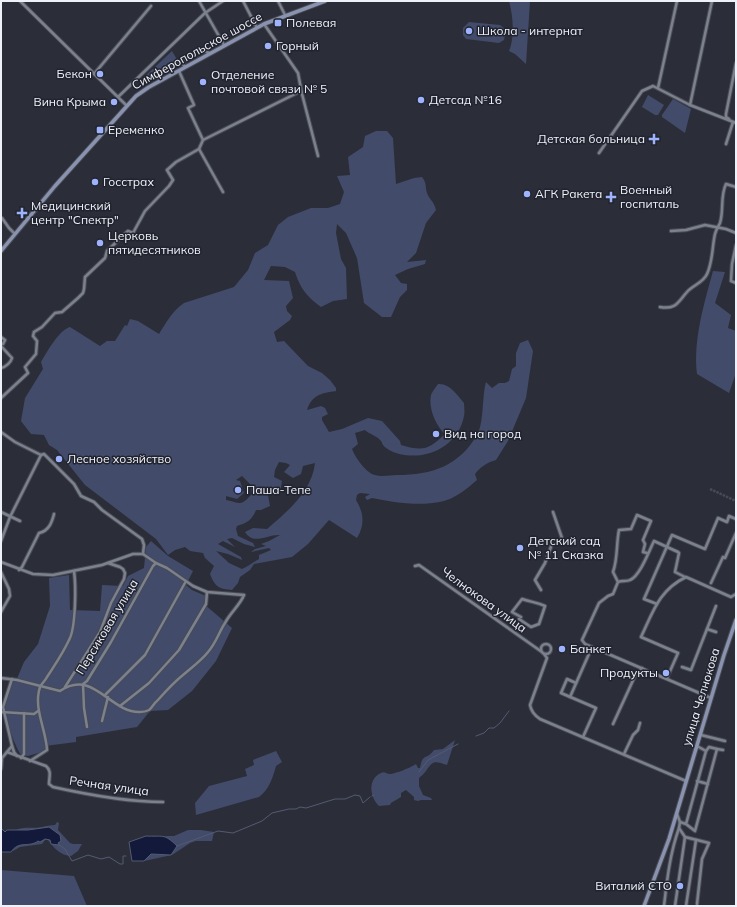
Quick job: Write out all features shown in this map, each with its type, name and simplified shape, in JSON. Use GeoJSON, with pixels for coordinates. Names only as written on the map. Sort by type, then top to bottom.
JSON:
{"type":"FeatureCollection","features":[{"type":"Feature","properties":{"kind":"main road","name":"Симферопольское шоссе"},"geometry":{"type":"LineString","coordinates":[[1,251],[126,105],[136,96],[149,87],[264,24],[325,1]]}},
{"type":"Feature","properties":{"kind":"main road","name":"улица Челнокова"},"geometry":{"type":"LineString","coordinates":[[644,906],[667,845],[736,620]]}},
{"type":"Feature","properties":{"kind":"street"},"geometry":{"type":"LineString","coordinates":[[20,1],[126,105]]}},
{"type":"Feature","properties":{"kind":"street"},"geometry":{"type":"LineString","coordinates":[[199,1],[224,45]]}},
{"type":"Feature","properties":{"kind":"street"},"geometry":{"type":"LineString","coordinates":[[118,97],[205,13],[223,1]]}},
{"type":"Feature","properties":{"kind":"street"},"geometry":{"type":"LineString","coordinates":[[243,1],[257,28]]}},
{"type":"Feature","properties":{"kind":"street"},"geometry":{"type":"LineString","coordinates":[[278,1],[285,15]]}},
{"type":"Feature","properties":{"kind":"street"},"geometry":{"type":"LineString","coordinates":[[658,88],[677,1]]}},
{"type":"Feature","properties":{"kind":"street"},"geometry":{"type":"LineString","coordinates":[[690,105],[712,1]]}},
{"type":"Feature","properties":{"kind":"street"},"geometry":{"type":"LineString","coordinates":[[94,74],[151,6]]}},
{"type":"Feature","properties":{"kind":"street"},"geometry":{"type":"LineString","coordinates":[[264,24],[298,72],[301,90],[318,156]]}},
{"type":"Feature","properties":{"kind":"street"},"geometry":{"type":"LineString","coordinates":[[185,68],[183,64],[185,58],[200,50],[210,53]]}},
{"type":"Feature","properties":{"kind":"street"},"geometry":{"type":"LineString","coordinates":[[735,122],[726,117],[726,114],[736,63]]}},
{"type":"Feature","properties":{"kind":"street"},"geometry":{"type":"LineString","coordinates":[[179,71],[194,105],[188,108],[203,140]]}},
{"type":"Feature","properties":{"kind":"street"},"geometry":{"type":"LineString","coordinates":[[599,153],[642,92],[653,86],[690,105],[735,122]]}},
{"type":"Feature","properties":{"kind":"street"},"geometry":{"type":"LineString","coordinates":[[1,398],[28,373],[25,367],[36,354],[37,341],[33,336],[34,332],[42,327],[55,313],[62,312],[78,298],[84,289],[85,276],[105,258],[107,251],[128,231],[133,233],[145,211],[173,180],[167,170],[176,162],[199,149],[203,140],[301,90]]}},
{"type":"Feature","properties":{"kind":"street"},"geometry":{"type":"LineString","coordinates":[[726,144],[735,122]]}},
{"type":"Feature","properties":{"kind":"street"},"geometry":{"type":"LineString","coordinates":[[199,149],[223,192]]}},
{"type":"Feature","properties":{"kind":"street"},"geometry":{"type":"LineString","coordinates":[[660,307],[669,308],[677,305],[691,287],[695,286],[707,274],[717,228],[720,224],[723,189],[726,184],[736,187]]}},
{"type":"Feature","properties":{"kind":"street"},"geometry":{"type":"LineString","coordinates":[[2,218],[15,234]]}},
{"type":"Feature","properties":{"kind":"street"},"geometry":{"type":"LineString","coordinates":[[671,231],[686,230],[705,225],[726,229],[736,233]]}},
{"type":"Feature","properties":{"kind":"street"},"geometry":{"type":"LineString","coordinates":[[736,246],[732,264],[731,281],[736,283]]}},
{"type":"Feature","properties":{"kind":"street"},"geometry":{"type":"LineString","coordinates":[[1,337],[5,340],[1,345],[12,358],[11,361],[1,368]]}},
{"type":"Feature","properties":{"kind":"street"},"geometry":{"type":"LineString","coordinates":[[1,432],[15,442],[41,455],[44,454],[68,477],[81,496],[94,502],[102,510],[142,539],[144,545],[143,554]]}},
{"type":"Feature","properties":{"kind":"street"},"geometry":{"type":"LineString","coordinates":[[1,541],[10,517],[41,455]]}},
{"type":"Feature","properties":{"kind":"street"},"geometry":{"type":"LineString","coordinates":[[1,512],[20,521]]}},
{"type":"Feature","properties":{"kind":"street"},"geometry":{"type":"LineString","coordinates":[[553,512],[563,541]]}},
{"type":"Feature","properties":{"kind":"street"},"geometry":{"type":"LineString","coordinates":[[19,570],[36,537],[39,533],[44,532],[52,523],[54,514]]}},
{"type":"Feature","properties":{"kind":"street"},"geometry":{"type":"LineString","coordinates":[[618,582],[613,572],[616,561],[619,530],[631,529],[638,515],[651,520],[643,540],[645,544],[644,552],[648,554]]}},
{"type":"Feature","properties":{"kind":"street"},"geometry":{"type":"LineString","coordinates":[[657,604],[644,599],[672,535],[704,549],[718,518],[727,522],[729,516],[736,519]]}},
{"type":"Feature","properties":{"kind":"street"},"geometry":{"type":"LineString","coordinates":[[711,583],[736,533]]}},
{"type":"Feature","properties":{"kind":"street"},"geometry":{"type":"LineString","coordinates":[[711,698],[585,644],[582,640],[599,603],[613,594],[618,582],[622,580],[631,580],[637,576],[654,541],[679,553],[675,572],[731,597],[736,594]]}},
{"type":"Feature","properties":{"kind":"street"},"geometry":{"type":"LineString","coordinates":[[541,590],[535,580],[545,563],[552,544]]}},
{"type":"Feature","properties":{"kind":"street"},"geometry":{"type":"LineString","coordinates":[[1,562],[33,574],[53,575],[108,563],[124,556],[143,554],[193,586],[207,592],[244,595],[224,624],[209,651],[194,667],[183,674],[148,711],[130,711],[105,695],[83,684],[72,684],[60,691],[8,678],[1,678]]}},
{"type":"Feature","properties":{"kind":"street"},"geometry":{"type":"LineString","coordinates":[[65,687],[100,632],[111,603],[124,579],[125,573],[123,569],[108,563]]}},
{"type":"Feature","properties":{"kind":"street","name":"Персиковая улица"},"geometry":{"type":"LineString","coordinates":[[87,727],[84,708],[83,684],[87,682],[156,563]]}},
{"type":"Feature","properties":{"kind":"street","name":"Челнокова улица"},"geometry":{"type":"LineString","coordinates":[[414,566],[419,565],[453,588],[514,634],[543,653],[547,658],[530,705],[531,710],[534,715],[540,719],[583,737]]}},
{"type":"Feature","properties":{"kind":"street"},"geometry":{"type":"LineString","coordinates":[[7,752],[30,761],[47,750],[42,721],[38,712],[40,686],[47,679],[72,634],[76,583],[74,571]]}},
{"type":"Feature","properties":{"kind":"street"},"geometry":{"type":"LineString","coordinates":[[1,572],[9,589],[10,596],[1,612]]}},
{"type":"Feature","properties":{"kind":"street"},"geometry":{"type":"LineString","coordinates":[[667,678],[678,653],[641,637],[657,604],[667,590],[676,582],[686,577]]}},
{"type":"Feature","properties":{"kind":"street"},"geometry":{"type":"LineString","coordinates":[[105,695],[145,655],[186,581]]}},
{"type":"Feature","properties":{"kind":"street"},"geometry":{"type":"LineString","coordinates":[[120,706],[149,683],[179,650],[206,604],[207,592]]}},
{"type":"Feature","properties":{"kind":"street"},"geometry":{"type":"LineString","coordinates":[[522,599],[531,602],[535,601],[545,606],[539,624],[531,627],[520,618],[512,612],[522,599]]}},
{"type":"Feature","properties":{"kind":"street"},"geometry":{"type":"LineString","coordinates":[[682,667],[691,670],[716,606]]}},
{"type":"Feature","properties":{"kind":"street"},"geometry":{"type":"LineString","coordinates":[[707,629],[716,632]]}},
{"type":"Feature","properties":{"kind":"street"},"geometry":{"type":"LineString","coordinates":[[570,697],[592,647]]}},
{"type":"Feature","properties":{"kind":"street"},"geometry":{"type":"LineString","coordinates":[[613,724],[635,676],[642,668]]}},
{"type":"Feature","properties":{"kind":"street"},"geometry":{"type":"LineString","coordinates":[[12,679],[5,700],[3,713],[14,752],[19,757]]}},
{"type":"Feature","properties":{"kind":"street"},"geometry":{"type":"LineString","coordinates":[[576,683],[567,679],[561,693],[596,708],[583,737],[687,781]]}},
{"type":"Feature","properties":{"kind":"street"},"geometry":{"type":"LineString","coordinates":[[102,721],[108,697]]}},
{"type":"Feature","properties":{"kind":"street"},"geometry":{"type":"LineString","coordinates":[[3,713],[34,714],[38,712]]}},
{"type":"Feature","properties":{"kind":"street"},"geometry":{"type":"LineString","coordinates":[[19,757],[24,754],[24,713]]}},
{"type":"Feature","properties":{"kind":"street"},"geometry":{"type":"LineString","coordinates":[[624,754],[633,734],[638,730],[640,723]]}},
{"type":"Feature","properties":{"kind":"street"},"geometry":{"type":"LineString","coordinates":[[701,735],[725,741]]}},
{"type":"Feature","properties":{"kind":"street"},"geometry":{"type":"LineString","coordinates":[[1,769],[2,758],[12,746]]}},
{"type":"Feature","properties":{"kind":"street"},"geometry":{"type":"LineString","coordinates":[[697,746],[706,751]]}},
{"type":"Feature","properties":{"kind":"street"},"geometry":{"type":"LineString","coordinates":[[686,824],[706,751],[709,747],[723,750]]}},
{"type":"Feature","properties":{"kind":"street"},"geometry":{"type":"LineString","coordinates":[[680,822],[696,831],[717,749]]}},
{"type":"Feature","properties":{"kind":"street","name":"Речная улица"},"geometry":{"type":"LineString","coordinates":[[30,761],[46,766],[49,769],[48,784],[53,787],[86,795],[136,801],[163,802]]}},
{"type":"Feature","properties":{"kind":"street"},"geometry":{"type":"LineString","coordinates":[[698,781],[708,784]]}},
{"type":"Feature","properties":{"kind":"street"},"geometry":{"type":"LineString","coordinates":[[664,906],[666,883],[680,822],[676,813]]}},
{"type":"Feature","properties":{"kind":"street"},"geometry":{"type":"LineString","coordinates":[[679,828],[685,837],[709,843],[702,859],[697,904]]}},
{"type":"Feature","properties":{"kind":"street"},"geometry":{"type":"LineString","coordinates":[[675,906],[685,837]]}},
{"type":"Feature","properties":{"kind":"street"},"geometry":{"type":"LineString","coordinates":[[686,906],[696,840]]}},
{"type":"Feature","properties":{"kind":"shaded area"},"geometry":{"type":"Polygon","coordinates":[[[509,1],[530,1],[526,64],[515,54],[509,51],[512,40],[513,26],[509,1]]]}},
{"type":"Feature","properties":{"kind":"shaded area"},"geometry":{"type":"Polygon","coordinates":[[[469,22],[500,25],[506,30],[504,40],[499,43],[466,39],[463,35],[463,28],[469,22]]]}},
{"type":"Feature","properties":{"kind":"shaded area"},"geometry":{"type":"Polygon","coordinates":[[[172,51],[179,63],[141,85],[141,80],[172,51]]]}},
{"type":"Feature","properties":{"kind":"shaded area"},"geometry":{"type":"Polygon","coordinates":[[[648,95],[664,105],[658,115],[655,115],[642,107],[648,95]]]}},
{"type":"Feature","properties":{"kind":"shaded area"},"geometry":{"type":"Polygon","coordinates":[[[673,99],[691,109],[685,133],[662,117],[673,99]]]}},
{"type":"Feature","properties":{"kind":"shaded area"},"geometry":{"type":"Polygon","coordinates":[[[376,131],[387,131],[393,138],[396,184],[422,177],[425,181],[427,193],[436,210],[426,223],[416,253],[407,262],[426,260],[425,264],[395,275],[401,283],[407,284],[407,290],[400,297],[391,317],[382,317],[364,303],[357,258],[346,233],[337,224],[336,233],[341,259],[346,268],[347,299],[333,301],[321,307],[305,292],[299,283],[295,272],[285,267],[271,266],[264,280],[289,281],[293,298],[286,306],[287,311],[292,316],[290,320],[274,332],[277,342],[284,341],[308,366],[322,373],[336,388],[336,391],[322,394],[314,398],[307,410],[321,406],[325,408],[328,414],[322,417],[322,420],[329,432],[342,429],[368,418],[382,421],[400,441],[401,445],[421,449],[435,443],[445,434],[434,416],[430,400],[438,384],[450,387],[464,403],[464,414],[461,427],[455,436],[439,450],[418,455],[396,453],[388,449],[379,439],[365,430],[355,433],[358,444],[352,449],[358,460],[368,471],[372,474],[380,476],[410,475],[433,470],[454,461],[471,444],[480,428],[486,382],[492,388],[499,383],[509,381],[512,369],[516,366],[516,353],[520,343],[528,340],[533,351],[526,398],[508,441],[496,460],[487,463],[479,469],[475,474],[477,480],[459,494],[443,501],[412,504],[372,498],[367,500],[365,497],[370,494],[360,493],[357,495],[356,500],[362,514],[362,524],[357,538],[329,520],[308,544],[292,557],[254,564],[250,570],[240,577],[238,583],[232,590],[224,589],[216,585],[214,582],[210,574],[214,566],[205,558],[203,553],[190,551],[185,547],[175,550],[168,555],[156,539],[85,485],[57,450],[49,445],[44,435],[31,434],[21,421],[25,398],[43,369],[41,362],[54,342],[66,329],[70,327],[100,346],[107,341],[115,341],[125,325],[127,326],[130,319],[138,321],[159,334],[173,313],[184,303],[234,287],[248,270],[255,253],[268,245],[278,225],[288,217],[311,208],[328,208],[340,204],[344,192],[337,176],[350,175],[348,157],[363,147],[365,136],[376,131]],[[279,462],[275,470],[274,477],[282,481],[280,493],[268,495],[270,506],[261,510],[256,510],[251,519],[237,526],[236,529],[238,536],[253,543],[255,547],[244,544],[232,538],[227,539],[235,547],[223,541],[218,544],[241,557],[242,560],[216,551],[229,563],[242,569],[259,559],[259,555],[271,550],[269,548],[251,552],[255,549],[266,546],[261,544],[280,535],[257,539],[252,538],[245,532],[253,528],[267,529],[283,515],[304,492],[313,473],[315,463],[303,466],[301,474],[293,478],[284,472],[290,465],[279,462]],[[242,476],[236,480],[240,481],[244,493],[237,499],[226,496],[226,500],[240,503],[245,501],[252,494],[250,484],[242,476]]]}},
{"type":"Feature","properties":{"kind":"shaded area"},"geometry":{"type":"Polygon","coordinates":[[[713,271],[725,272],[715,303],[731,315],[728,328],[736,331],[736,373],[729,393],[697,374],[696,361],[700,322],[713,271]]]}},
{"type":"Feature","properties":{"kind":"shaded area"},"geometry":{"type":"Polygon","coordinates":[[[151,541],[168,556],[193,571],[186,585],[192,590],[206,596],[204,604],[232,628],[216,661],[192,691],[168,710],[150,711],[137,727],[76,737],[76,742],[45,746],[45,751],[28,756],[21,755],[12,736],[7,720],[5,706],[12,683],[16,681],[24,662],[38,644],[50,606],[49,578],[69,575],[70,610],[100,611],[102,585],[123,586],[128,576],[144,568],[146,547],[151,541]]]}},
{"type":"Feature","properties":{"kind":"shaded area"},"geometry":{"type":"Polygon","coordinates":[[[455,740],[447,765],[435,762],[419,778],[419,786],[423,795],[431,798],[432,800],[414,800],[414,797],[406,790],[401,793],[401,797],[390,805],[379,806],[376,803],[371,789],[374,780],[382,772],[390,774],[396,773],[416,764],[418,768],[420,768],[422,760],[434,750],[443,749],[455,740]]]}},
{"type":"Feature","properties":{"kind":"shaded area"},"geometry":{"type":"Polygon","coordinates":[[[276,751],[282,762],[276,766],[268,787],[259,797],[196,815],[195,803],[209,786],[247,776],[245,769],[254,765],[253,760],[276,751]]]}},
{"type":"Feature","properties":{"kind":"shaded area"},"geometry":{"type":"Polygon","coordinates":[[[57,822],[59,823],[58,830],[70,843],[82,844],[78,851],[71,856],[61,853],[46,839],[42,844],[20,847],[13,851],[12,850],[19,844],[35,843],[38,840],[48,838],[52,838],[54,842],[57,842],[60,840],[57,835],[55,837],[39,829],[31,831],[16,830],[22,828],[39,828],[55,825],[57,822]]]}},
{"type":"Feature","properties":{"kind":"shaded area"},"geometry":{"type":"Polygon","coordinates":[[[49,827],[60,835],[61,841],[58,843],[59,845],[51,844],[50,840],[45,839],[40,842],[38,841],[31,844],[17,846],[11,852],[1,852],[1,828],[5,832],[7,830],[28,830],[49,827]]]}},
{"type":"Feature","properties":{"kind":"shaded area"},"geometry":{"type":"Polygon","coordinates":[[[188,830],[214,832],[212,841],[196,841],[190,843],[172,855],[144,861],[167,837],[161,836],[174,836],[188,830]]]}},
{"type":"Feature","properties":{"kind":"shaded area"},"geometry":{"type":"Polygon","coordinates":[[[146,836],[166,837],[177,846],[171,855],[151,854],[144,861],[132,861],[129,842],[146,836]]]}},
{"type":"Feature","properties":{"kind":"shaded area"},"geometry":{"type":"Polygon","coordinates":[[[1,870],[74,876],[87,906],[1,906],[1,870]]]}},
{"type":"Feature","properties":{"kind":"waterway"},"geometry":{"type":"LineString","coordinates":[[476,736],[484,733],[489,728],[494,728],[509,711]]}},
{"type":"Feature","properties":{"kind":"waterway"},"geometry":{"type":"LineString","coordinates":[[419,772],[428,760],[458,744]]}},
{"type":"Feature","properties":{"kind":"waterway"},"geometry":{"type":"LineString","coordinates":[[177,846],[218,831],[233,833],[262,821],[272,813],[300,807],[306,808],[335,799],[345,799],[355,795],[360,796],[363,803],[370,797]]}},
{"type":"Feature","properties":{"kind":"waterway"},"geometry":{"type":"LineString","coordinates":[[59,845],[65,849],[72,861],[88,855],[101,859],[109,857],[120,864],[123,864],[123,856],[126,856]]}},
{"type":"Feature","properties":{"kind":"tunnel"},"geometry":{"type":"LineString","coordinates":[[710,489],[736,501]]}},
{"type":"Feature","properties":{"kind":"place","name":"Полевая"},"geometry":{"type":"Point","coordinates":[278,23]}},
{"type":"Feature","properties":{"kind":"place","name":"Школа - интернат"},"geometry":{"type":"Point","coordinates":[469,31]}},
{"type":"Feature","properties":{"kind":"place","name":"Горный"},"geometry":{"type":"Point","coordinates":[268,46]}},
{"type":"Feature","properties":{"kind":"place","name":"Бекон"},"geometry":{"type":"Point","coordinates":[100,74]}},
{"type":"Feature","properties":{"kind":"place","name":"Отделение почтовой связи № 5"},"geometry":{"type":"Point","coordinates":[203,82]}},
{"type":"Feature","properties":{"kind":"place","name":"Детсад №16"},"geometry":{"type":"Point","coordinates":[421,100]}},
{"type":"Feature","properties":{"kind":"place","name":"Вина Крыма"},"geometry":{"type":"Point","coordinates":[114,102]}},
{"type":"Feature","properties":{"kind":"place","name":"Еременко"},"geometry":{"type":"Point","coordinates":[100,130]}},
{"type":"Feature","properties":{"kind":"place","name":"Детская больница"},"geometry":{"type":"Point","coordinates":[654,139]}},
{"type":"Feature","properties":{"kind":"place","name":"Госстрах"},"geometry":{"type":"Point","coordinates":[95,182]}},
{"type":"Feature","properties":{"kind":"place","name":"АГК Ракета"},"geometry":{"type":"Point","coordinates":[527,194]}},
{"type":"Feature","properties":{"kind":"place","name":"Военный госпиталь"},"geometry":{"type":"Point","coordinates":[611,197]}},
{"type":"Feature","properties":{"kind":"place","name":"Медицинский центр \"Спектр\""},"geometry":{"type":"Point","coordinates":[22,213]}},
{"type":"Feature","properties":{"kind":"place","name":"Церковь пятидесятников"},"geometry":{"type":"Point","coordinates":[100,243]}},
{"type":"Feature","properties":{"kind":"place","name":"Вид на город"},"geometry":{"type":"Point","coordinates":[436,434]}},
{"type":"Feature","properties":{"kind":"place","name":"Лесное хозяйство"},"geometry":{"type":"Point","coordinates":[59,459]}},
{"type":"Feature","properties":{"kind":"place","name":"Паша-Тепе"},"geometry":{"type":"Point","coordinates":[238,490]}},
{"type":"Feature","properties":{"kind":"place","name":"Детский сад № 11 Сказка"},"geometry":{"type":"Point","coordinates":[520,548]}},
{"type":"Feature","properties":{"kind":"place","name":"Банкет"},"geometry":{"type":"Point","coordinates":[562,649]}},
{"type":"Feature","properties":{"kind":"place","name":"Продукты"},"geometry":{"type":"Point","coordinates":[666,673]}},
{"type":"Feature","properties":{"kind":"place","name":"Виталий СТО"},"geometry":{"type":"Point","coordinates":[680,886]}}]}
